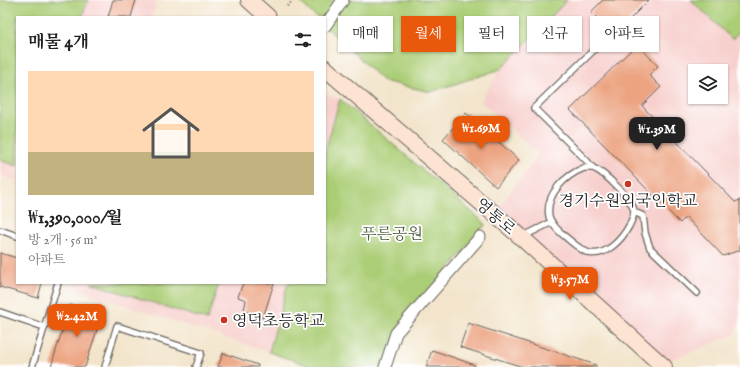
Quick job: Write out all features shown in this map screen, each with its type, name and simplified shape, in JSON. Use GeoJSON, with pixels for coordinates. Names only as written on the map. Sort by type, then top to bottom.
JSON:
{"type":"FeatureCollection","features":[{"type":"Feature","properties":{"kind":"street"},"geometry":{"type":"LineString","coordinates":[[249,0],[267,16]]}},
{"type":"Feature","properties":{"kind":"street"},"geometry":{"type":"LineString","coordinates":[[326,25],[343,0]]}},
{"type":"Feature","properties":{"kind":"street","name":"영통로"},"geometry":{"type":"LineString","coordinates":[[326,69],[521,237],[662,366]]}},
{"type":"Feature","properties":{"kind":"street"},"geometry":{"type":"LineString","coordinates":[[385,367],[396,333],[480,237]]}},
{"type":"Feature","properties":{"kind":"lane"},"geometry":{"type":"LineString","coordinates":[[592,52],[534,108],[588,161],[593,168],[604,175],[631,204],[634,212],[630,224],[623,235],[613,246],[600,252],[589,253],[577,246],[560,232],[549,216],[550,202],[555,190],[563,179],[584,168],[593,168]]}},
{"type":"Feature","properties":{"kind":"lane"},"geometry":{"type":"LineString","coordinates":[[634,212],[642,216],[645,233],[650,248],[670,269],[697,293]]}},
{"type":"Feature","properties":{"kind":"lane"},"geometry":{"type":"LineString","coordinates":[[521,237],[552,222]]}},
{"type":"Feature","properties":{"kind":"lane"},"geometry":{"type":"LineString","coordinates":[[0,230],[16,236]]}},
{"type":"Feature","properties":{"kind":"lane"},"geometry":{"type":"LineString","coordinates":[[32,367],[58,284]]}},
{"type":"Feature","properties":{"kind":"lane"},"geometry":{"type":"LineString","coordinates":[[0,312],[44,327]]}},
{"type":"Feature","properties":{"kind":"lane"},"geometry":{"type":"LineString","coordinates":[[105,367],[117,326],[200,353],[196,367]]}},
{"type":"Feature","properties":{"kind":"path"},"geometry":{"type":"LineString","coordinates":[[287,6],[294,0]]}},
{"type":"Feature","properties":{"kind":"shaded area"},"geometry":{"type":"Polygon","coordinates":[[[0,0],[157,0],[152,16],[16,16],[16,181],[0,175],[0,0]]]}},
{"type":"Feature","properties":{"kind":"shaded area","name":"경기수원외국인학교"},"geometry":{"type":"Polygon","coordinates":[[[567,0],[740,0],[740,321],[735,334],[662,364],[494,214],[539,154],[480,101],[501,69],[519,52],[527,42],[527,52],[582,52],[582,16],[552,16],[567,0]]]}},
{"type":"Feature","properties":{"kind":"shaded area"},"geometry":{"type":"Polygon","coordinates":[[[326,94],[340,99],[326,148],[326,94]]]}},
{"type":"Feature","properties":{"kind":"shaded area","name":"영덕초등학교"},"geometry":{"type":"Polygon","coordinates":[[[74,284],[288,284],[269,352],[72,288],[74,284]]]}},
{"type":"Feature","properties":{"kind":"green space"},"geometry":{"type":"Polygon","coordinates":[[[0,0],[88,0],[82,16],[16,16],[16,166],[0,160],[0,0]]]}},
{"type":"Feature","properties":{"kind":"green space"},"geometry":{"type":"Polygon","coordinates":[[[298,0],[567,0],[552,16],[527,16],[527,42],[519,50],[519,16],[464,16],[464,52],[517,52],[501,69],[430,92],[383,81],[352,52],[393,52],[393,16],[338,16],[338,38],[326,27],[326,16],[315,16],[298,0]]]}},
{"type":"Feature","properties":{"kind":"green space"},"geometry":{"type":"Polygon","coordinates":[[[691,0],[740,0],[740,31],[732,39],[691,0]]]}},
{"type":"Feature","properties":{"kind":"green space","name":"푸른공원"},"geometry":{"type":"Polygon","coordinates":[[[340,99],[486,224],[396,333],[385,367],[313,367],[269,352],[288,284],[326,284],[326,148],[340,99]]]}},
{"type":"Feature","properties":{"kind":"green space"},"geometry":{"type":"Polygon","coordinates":[[[94,284],[219,284],[207,320],[94,284]]]}},
{"type":"Feature","properties":{"kind":"building"},"geometry":{"type":"Polygon","coordinates":[[[113,0],[136,0],[131,16],[108,16],[113,0]]]}},
{"type":"Feature","properties":{"kind":"building"},"geometry":{"type":"Polygon","coordinates":[[[603,0],[649,0],[633,16],[595,16],[591,12],[603,0]]]}},
{"type":"Feature","properties":{"kind":"building"},"geometry":{"type":"Polygon","coordinates":[[[629,52],[645,52],[658,66],[649,75],[661,87],[642,106],[735,202],[740,200],[740,250],[723,256],[686,217],[680,223],[570,110],[629,52]]]}},
{"type":"Feature","properties":{"kind":"building"},"geometry":{"type":"Polygon","coordinates":[[[466,113],[519,160],[496,187],[443,139],[466,113]]]}},
{"type":"Feature","properties":{"kind":"building"},"geometry":{"type":"Polygon","coordinates":[[[0,253],[16,258],[16,284],[42,284],[38,298],[0,287],[0,253]]]}},
{"type":"Feature","properties":{"kind":"building"},"geometry":{"type":"Polygon","coordinates":[[[243,284],[274,284],[263,318],[244,310],[246,300],[238,297],[243,284]]]}},
{"type":"Feature","properties":{"kind":"building"},"geometry":{"type":"Polygon","coordinates":[[[70,305],[102,314],[85,367],[51,367],[70,305]]]}},
{"type":"Feature","properties":{"kind":"building"},"geometry":{"type":"Polygon","coordinates":[[[468,323],[596,365],[596,367],[523,367],[460,347],[468,323]]]}},
{"type":"Feature","properties":{"kind":"building"},"geometry":{"type":"Polygon","coordinates":[[[432,350],[475,365],[474,367],[426,367],[432,350]]]}},
{"type":"Feature","properties":{"kind":"building"},"geometry":{"type":"Polygon","coordinates":[[[223,353],[258,365],[258,367],[218,367],[223,353]]]}},
{"type":"Feature","properties":{"kind":"place","name":"경기수원외국인학교"},"geometry":{"type":"Point","coordinates":[628,184]}},
{"type":"Feature","properties":{"kind":"place","name":"영덕초등학교"},"geometry":{"type":"Point","coordinates":[224,320]}}]}
